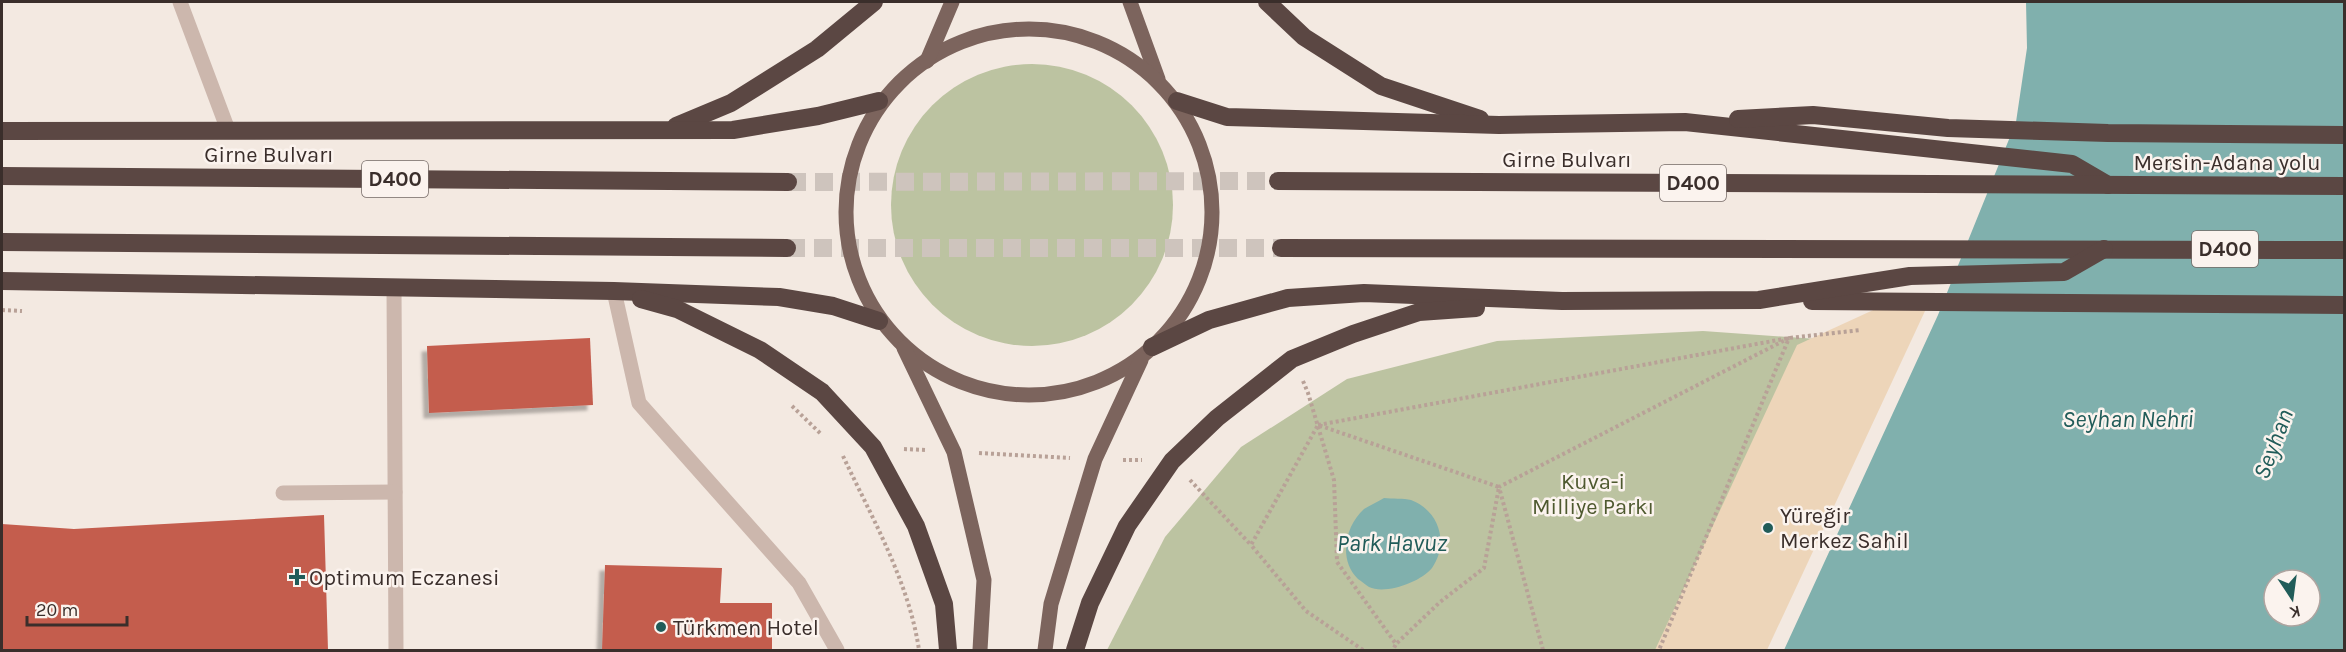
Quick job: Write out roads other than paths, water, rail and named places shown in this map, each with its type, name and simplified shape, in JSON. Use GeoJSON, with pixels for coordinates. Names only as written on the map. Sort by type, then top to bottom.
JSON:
{"type":"FeatureCollection","features":[{"type":"Feature","properties":{"kind":"highway"},"geometry":{"type":"LineString","coordinates":[[667,130],[731,103],[817,49],[874,2]]}},
{"type":"Feature","properties":{"kind":"highway"},"geometry":{"type":"LineString","coordinates":[[1267,2],[1304,37],[1381,86],[1499,125]]}},
{"type":"Feature","properties":{"kind":"highway"},"geometry":{"type":"LineString","coordinates":[[2,131],[733,130],[818,116],[879,100]]}},
{"type":"Feature","properties":{"kind":"highway"},"geometry":{"type":"LineString","coordinates":[[1177,101],[1227,117],[1499,125],[1685,122],[1812,115],[1948,128],[2108,133],[2344,135]]}},
{"type":"Feature","properties":{"kind":"highway"},"geometry":{"type":"LineString","coordinates":[[1685,122],[2072,164],[2109,186]]}},
{"type":"Feature","properties":{"kind":"highway","name":"Girne Bulvarı"},"geometry":{"type":"LineString","coordinates":[[2,176],[788,182]]}},
{"type":"Feature","properties":{"kind":"highway","name":"Girne Bulvarı"},"geometry":{"type":"LineString","coordinates":[[1278,181],[2109,186]]}},
{"type":"Feature","properties":{"kind":"highway","name":"Mersin-Adana yolu"},"geometry":{"type":"LineString","coordinates":[[2109,186],[2344,186]]}},
{"type":"Feature","properties":{"kind":"highway"},"geometry":{"type":"LineString","coordinates":[[2,242],[787,248]]}},
{"type":"Feature","properties":{"kind":"highway","name":"D400"},"geometry":{"type":"LineString","coordinates":[[1281,248],[2344,250]]}},
{"type":"Feature","properties":{"kind":"highway"},"geometry":{"type":"LineString","coordinates":[[1759,300],[1910,276],[2064,272],[2106,248]]}},
{"type":"Feature","properties":{"kind":"highway"},"geometry":{"type":"LineString","coordinates":[[2,281],[614,291],[779,297],[833,306],[879,321]]}},
{"type":"Feature","properties":{"kind":"highway"},"geometry":{"type":"LineString","coordinates":[[614,291],[677,309],[760,350],[822,392],[873,447],[916,526],[944,604],[948,651]]}},
{"type":"Feature","properties":{"kind":"highway"},"geometry":{"type":"LineString","coordinates":[[1147,354],[1209,320],[1288,298],[1364,293],[1562,301],[1759,300],[2344,305]]}},
{"type":"Feature","properties":{"kind":"highway"},"geometry":{"type":"LineString","coordinates":[[1075,651],[1090,603],[1127,526],[1172,461],[1217,418],[1292,359],[1353,334],[1419,312],[1562,301]]}},
{"type":"Feature","properties":{"kind":"main road"},"geometry":{"type":"LineString","coordinates":[[927,61],[952,2]]}},
{"type":"Feature","properties":{"kind":"main road"},"geometry":{"type":"LineString","coordinates":[[1130,2],[1158,79]]}},
{"type":"Feature","properties":{"kind":"main road"},"geometry":{"type":"LineString","coordinates":[[1045,651],[1051,604],[1095,459],[1147,354],[1195,291],[1213,219],[1204,153],[1177,101],[1158,79],[1125,54],[1069,32],[992,31],[927,61],[879,100],[858,140],[843,211],[854,275],[879,321],[904,348],[962,384],[1015,396],[1079,389],[1111,378],[1147,354]]}},
{"type":"Feature","properties":{"kind":"main road"},"geometry":{"type":"LineString","coordinates":[[904,348],[954,452],[984,580],[980,651]]}},
{"type":"Feature","properties":{"kind":"street"},"geometry":{"type":"LineString","coordinates":[[180,2],[228,130]]}},
{"type":"Feature","properties":{"kind":"street"},"geometry":{"type":"LineString","coordinates":[[394,288],[396,651]]}},
{"type":"Feature","properties":{"kind":"street"},"geometry":{"type":"LineString","coordinates":[[614,291],[639,403],[799,582],[837,651]]}},
{"type":"Feature","properties":{"kind":"street"},"geometry":{"type":"LineString","coordinates":[[283,493],[395,492]]}},
{"type":"Feature","properties":{"kind":"water","name":"Seyhan Nehri"},"geometry":{"type":"Polygon","coordinates":[[[2026,2],[2344,2],[2344,650],[1784,650],[1938,315],[2016,122],[2027,48],[2026,2]]]}},
{"type":"Feature","properties":{"kind":"water","name":"Park Havuz"},"geometry":{"type":"Polygon","coordinates":[[[1384,498],[1411,500],[1429,512],[1439,529],[1440,549],[1432,568],[1420,578],[1402,586],[1376,589],[1358,579],[1352,571],[1346,553],[1346,543],[1357,516],[1364,509],[1384,498]]]}},
{"type":"Feature","properties":{"kind":"tunnel"},"geometry":{"type":"LineString","coordinates":[[788,182],[1278,181]]}},
{"type":"Feature","properties":{"kind":"tunnel"},"geometry":{"type":"LineString","coordinates":[[787,248],[1281,248]]}},
{"type":"Feature","properties":{"kind":"place","name":"Yüreğir Merkez Sahil"},"geometry":{"type":"Point","coordinates":[1768,528]}},
{"type":"Feature","properties":{"kind":"place","name":"Optimum Eczanesi"},"geometry":{"type":"Point","coordinates":[297,577]}},
{"type":"Feature","properties":{"kind":"place","name":"Türkmen Hotel"},"geometry":{"type":"Point","coordinates":[661,627]}},
{"type":"Feature","properties":{"kind":"water label","name":"Seyhan"},"geometry":{"type":"Point","coordinates":[2273,444]}},
{"type":"Feature","properties":{"kind":"park label","name":"Kuva-i Milliye Parkı"},"geometry":{"type":"Point","coordinates":[1593,494]}}]}
